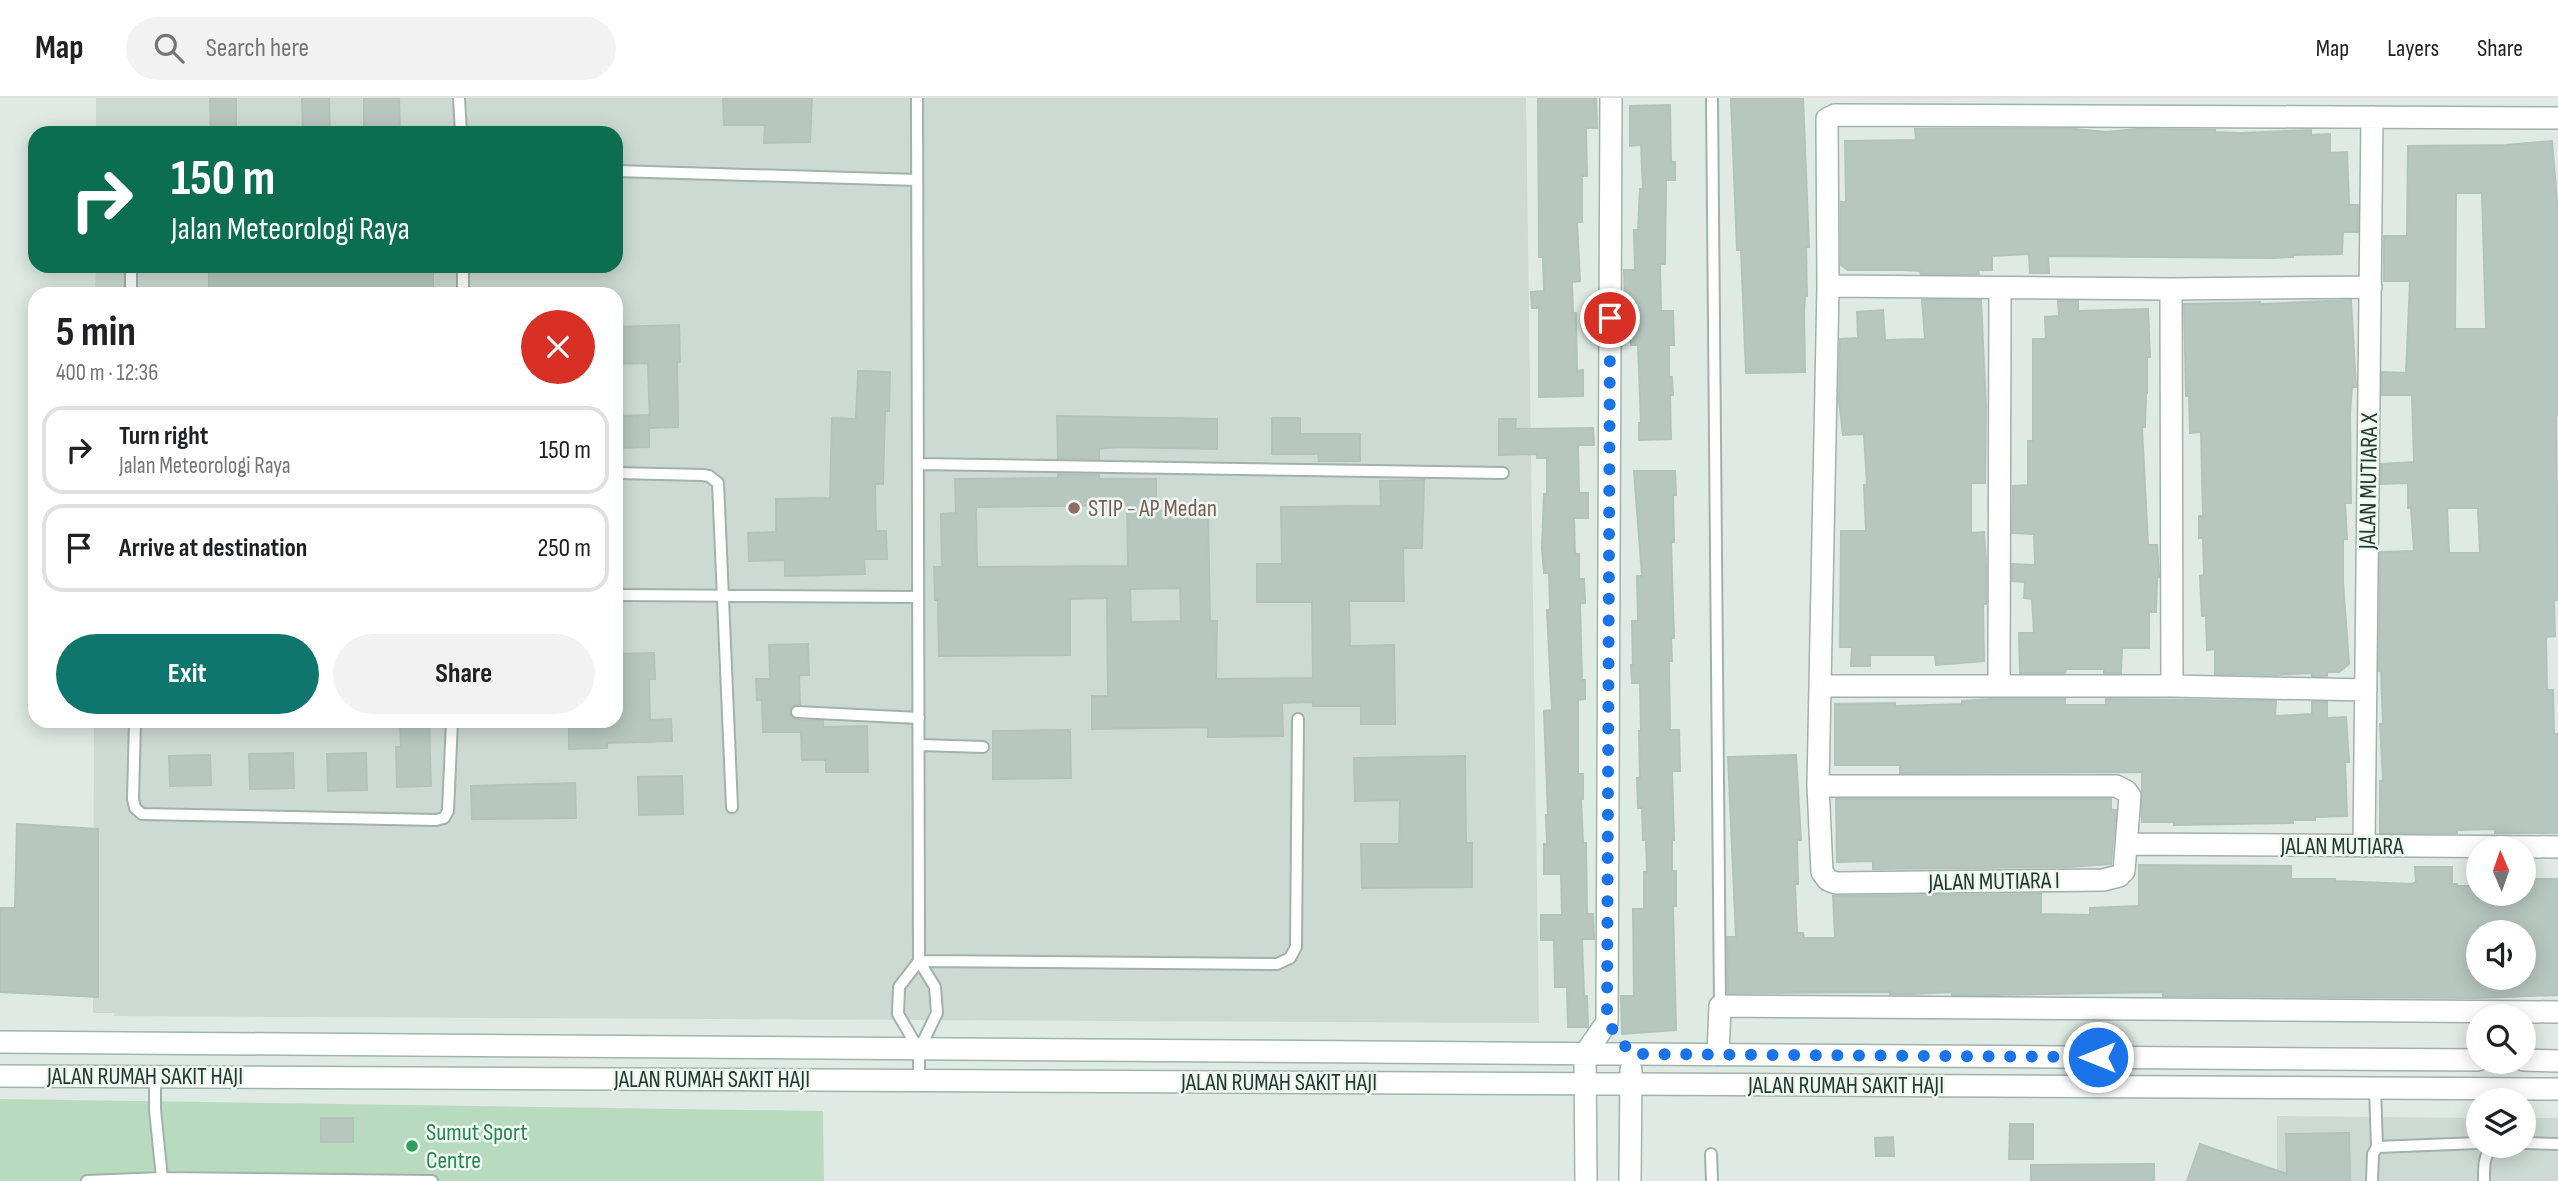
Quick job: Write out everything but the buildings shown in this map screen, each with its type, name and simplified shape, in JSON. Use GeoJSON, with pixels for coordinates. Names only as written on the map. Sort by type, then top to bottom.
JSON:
{"type":"FeatureCollection","features":[{"type":"Feature","properties":{"kind":"street"},"geometry":{"type":"LineString","coordinates":[[1586,1181],[1585,1054],[1607,1022],[1611,98]]}},
{"type":"Feature","properties":{"kind":"street"},"geometry":{"type":"LineString","coordinates":[[2127,844],[2130,796],[2116,786],[1818,786],[1828,286],[1825,124],[1831,115],[2558,118]]}},
{"type":"Feature","properties":{"kind":"street","name":"JALAN MUTIARA X"},"geometry":{"type":"LineString","coordinates":[[2364,846],[2372,117]]}},
{"type":"Feature","properties":{"kind":"street"},"geometry":{"type":"LineString","coordinates":[[1828,286],[2000,289],[2371,287]]}},
{"type":"Feature","properties":{"kind":"street"},"geometry":{"type":"LineString","coordinates":[[1999,685],[2000,289]]}},
{"type":"Feature","properties":{"kind":"street"},"geometry":{"type":"LineString","coordinates":[[2171,289],[2172,686]]}},
{"type":"Feature","properties":{"kind":"street"},"geometry":{"type":"LineString","coordinates":[[1820,686],[2172,686],[2366,690]]}},
{"type":"Feature","properties":{"kind":"street","name":"JALAN MUTIARA I"},"geometry":{"type":"LineString","coordinates":[[1818,786],[1822,872],[1828,880],[1836,883],[2111,879],[2124,871],[2127,844]]}},
{"type":"Feature","properties":{"kind":"street","name":"JALAN MUTIARA"},"geometry":{"type":"LineString","coordinates":[[2127,844],[2558,847]]}},
{"type":"Feature","properties":{"kind":"street"},"geometry":{"type":"LineString","coordinates":[[1718,1055],[1720,1006],[2558,1012]]}},
{"type":"Feature","properties":{"kind":"street"},"geometry":{"type":"LineString","coordinates":[[1607,1022],[1631,1054],[1630,1181]]}},
{"type":"Feature","properties":{"kind":"street","name":"JALAN RUMAH SAKIT HAJI"},"geometry":{"type":"LineString","coordinates":[[0,1042],[2466,1060]]}},
{"type":"Feature","properties":{"kind":"street"},"geometry":{"type":"LineString","coordinates":[[2536,1060],[2558,1061]]}},
{"type":"Feature","properties":{"kind":"street","name":"JALAN RUMAH SAKIT HAJI"},"geometry":{"type":"LineString","coordinates":[[0,1076],[2558,1089]]}},
{"type":"Feature","properties":{"kind":"lane"},"geometry":{"type":"LineString","coordinates":[[459,98],[460,126]]}},
{"type":"Feature","properties":{"kind":"lane"},"geometry":{"type":"LineString","coordinates":[[917,98],[919,961],[935,987],[937,1013],[919,1050],[919,1080]]}},
{"type":"Feature","properties":{"kind":"lane"},"geometry":{"type":"LineString","coordinates":[[1712,98],[1720,1006]]}},
{"type":"Feature","properties":{"kind":"lane"},"geometry":{"type":"LineString","coordinates":[[623,172],[917,180]]}},
{"type":"Feature","properties":{"kind":"lane"},"geometry":{"type":"LineString","coordinates":[[918,464],[1503,473]]}},
{"type":"Feature","properties":{"kind":"lane"},"geometry":{"type":"LineString","coordinates":[[623,473],[703,475],[718,483],[732,807]]}},
{"type":"Feature","properties":{"kind":"lane"},"geometry":{"type":"LineString","coordinates":[[623,595],[918,597]]}},
{"type":"Feature","properties":{"kind":"lane"},"geometry":{"type":"LineString","coordinates":[[797,712],[919,718]]}},
{"type":"Feature","properties":{"kind":"lane"},"geometry":{"type":"LineString","coordinates":[[919,961],[1277,964],[1290,958],[1296,947],[1298,719]]}},
{"type":"Feature","properties":{"kind":"lane"},"geometry":{"type":"LineString","coordinates":[[135,728],[133,799],[135,808],[142,814],[436,820],[444,818],[448,811],[452,728]]}},
{"type":"Feature","properties":{"kind":"lane"},"geometry":{"type":"LineString","coordinates":[[920,745],[983,747]]}},
{"type":"Feature","properties":{"kind":"lane"},"geometry":{"type":"LineString","coordinates":[[919,961],[898,987],[898,1014],[919,1050]]}},
{"type":"Feature","properties":{"kind":"lane"},"geometry":{"type":"LineString","coordinates":[[155,1076],[155,1110],[162,1178]]}},
{"type":"Feature","properties":{"kind":"lane"},"geometry":{"type":"LineString","coordinates":[[2372,1181],[2373,1154],[2377,1147],[2375,1088]]}},
{"type":"Feature","properties":{"kind":"lane"},"geometry":{"type":"LineString","coordinates":[[2377,1147],[2466,1143]]}},
{"type":"Feature","properties":{"kind":"lane"},"geometry":{"type":"LineString","coordinates":[[2536,1143],[2558,1144]]}},
{"type":"Feature","properties":{"kind":"lane"},"geometry":{"type":"LineString","coordinates":[[1711,1154],[1712,1181]]}},
{"type":"Feature","properties":{"kind":"lane"},"geometry":{"type":"LineString","coordinates":[[2484,1181],[2486,1158]]}},
{"type":"Feature","properties":{"kind":"lane"},"geometry":{"type":"LineString","coordinates":[[87,1181],[162,1178],[432,1181]]}},
{"type":"Feature","properties":{"kind":"shaded area","name":"STIP - AP Medan"},"geometry":{"type":"Polygon","coordinates":[[[96,98],[1526,98],[1539,1023],[114,1016],[114,1013],[93,1013],[94,728],[623,728],[623,287],[95,287],[96,273],[623,273],[623,126],[96,126],[96,98]]]}},
{"type":"Feature","properties":{"kind":"shaded area"},"geometry":{"type":"Polygon","coordinates":[[[2277,1116],[2466,1118],[2466,1158],[2536,1158],[2536,1118],[2558,1118],[2558,1181],[2277,1181],[2277,1116]]]}},
{"type":"Feature","properties":{"kind":"green space","name":"Sumut Sport Centre"},"geometry":{"type":"Polygon","coordinates":[[[0,1099],[823,1111],[824,1181],[0,1181],[0,1099]]]}},
{"type":"Feature","properties":{"kind":"place","name":"STIP - AP Medan"},"geometry":{"type":"Point","coordinates":[1074,508]}},
{"type":"Feature","properties":{"kind":"place","name":"Sumut Sport Centre"},"geometry":{"type":"Point","coordinates":[412,1146]}},
{"type":"Feature","properties":{"kind":"route"},"geometry":{"type":"LineString","coordinates":[[1610,318],[1607,1022],[1631,1054],[2098,1057]]}}]}
